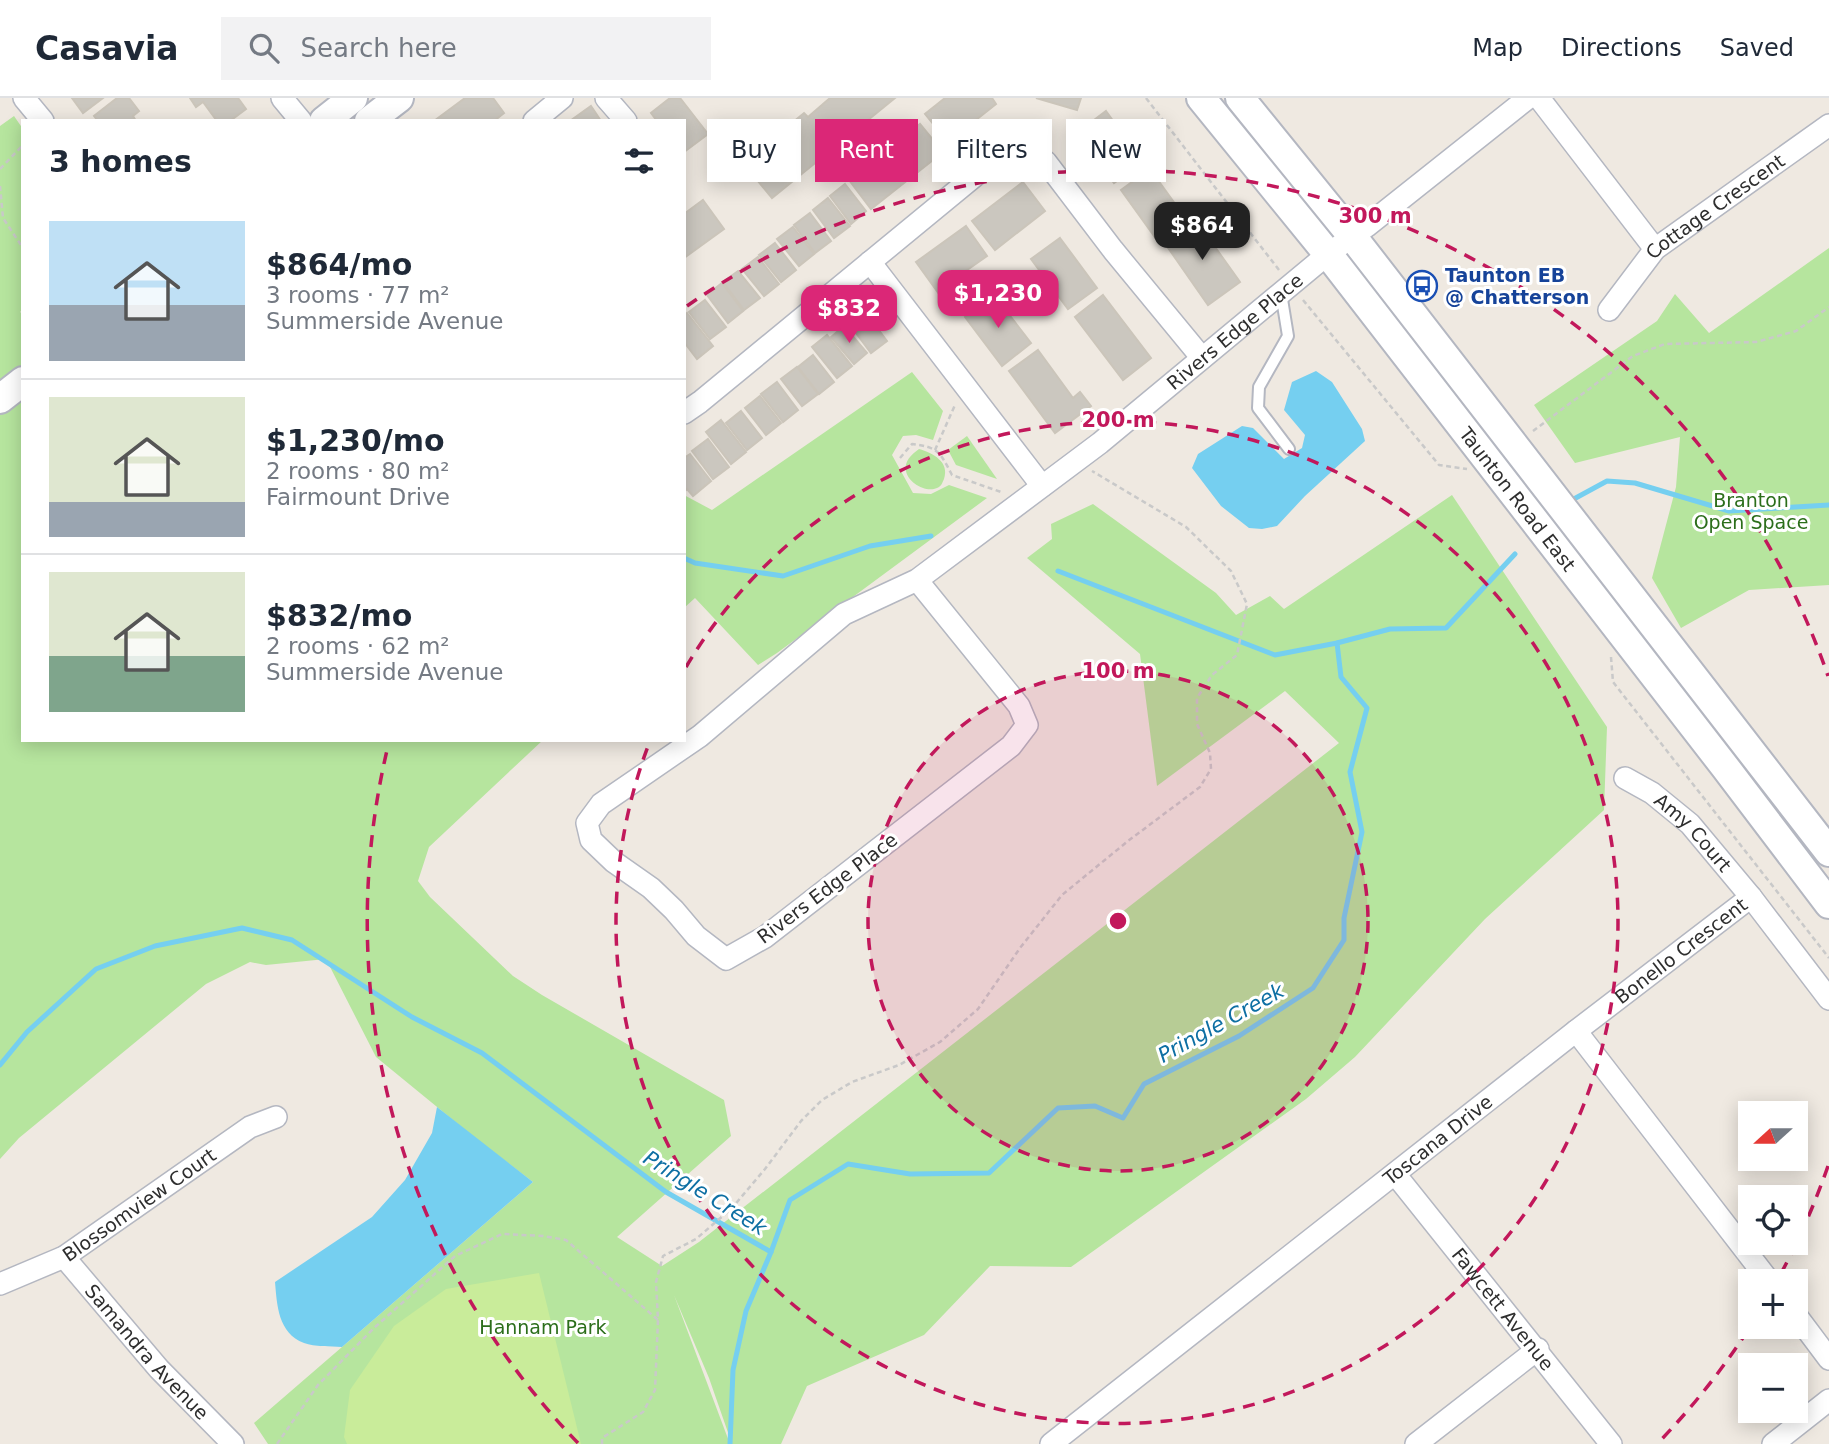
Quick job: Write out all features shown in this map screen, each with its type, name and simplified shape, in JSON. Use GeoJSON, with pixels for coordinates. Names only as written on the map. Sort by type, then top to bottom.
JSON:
{"type":"FeatureCollection","features":[{"type":"Feature","properties":{"kind":"main road"},"geometry":{"type":"LineString","coordinates":[[327,119],[353,98]]}},
{"type":"Feature","properties":{"kind":"main road"},"geometry":{"type":"LineString","coordinates":[[372,119],[399,98]]}},
{"type":"Feature","properties":{"kind":"main road","name":"Taunton Road East"},"geometry":{"type":"LineString","coordinates":[[1201,98],[1328,254],[1725,767],[1820,873],[1829,904]]}},
{"type":"Feature","properties":{"kind":"main road","name":"Taunton Road East"},"geometry":{"type":"LineString","coordinates":[[1240,98],[1352,236],[1829,852]]}},
{"type":"Feature","properties":{"kind":"main road"},"geometry":{"type":"LineString","coordinates":[[0,399],[21,383]]}},
{"type":"Feature","properties":{"kind":"main road"},"geometry":{"type":"LineString","coordinates":[[1725,767],[1748,748]]}},
{"type":"Feature","properties":{"kind":"street"},"geometry":{"type":"LineString","coordinates":[[24,98],[41,119]]}},
{"type":"Feature","properties":{"kind":"street"},"geometry":{"type":"LineString","coordinates":[[282,98],[299,119]]}},
{"type":"Feature","properties":{"kind":"street"},"geometry":{"type":"LineString","coordinates":[[536,119],[562,98]]}},
{"type":"Feature","properties":{"kind":"street"},"geometry":{"type":"LineString","coordinates":[[606,98],[624,119]]}},
{"type":"Feature","properties":{"kind":"street","name":"Rivers Edge Place"},"geometry":{"type":"LineString","coordinates":[[917,580],[1019,706],[1027,725],[1011,746],[765,937],[726,959],[696,936],[651,888],[614,862],[591,841],[587,823],[601,804],[700,736],[844,614],[917,580],[1076,461],[1328,254],[1528,98]]}},
{"type":"Feature","properties":{"kind":"street","name":"Cottage Crescent"},"geometry":{"type":"LineString","coordinates":[[1539,98],[1654,249],[1829,125]]}},
{"type":"Feature","properties":{"kind":"street"},"geometry":{"type":"LineString","coordinates":[[686,412],[1010,147],[1032,150],[1046,162],[1113,250],[1202,358]]}},
{"type":"Feature","properties":{"kind":"street"},"geometry":{"type":"LineString","coordinates":[[1609,310],[1654,249]]}},
{"type":"Feature","properties":{"kind":"street"},"geometry":{"type":"LineString","coordinates":[[870,262],[1042,486]]}},
{"type":"Feature","properties":{"kind":"street","name":"Amy Court"},"geometry":{"type":"LineString","coordinates":[[1625,778],[1652,793],[1690,824],[1751,897]]}},
{"type":"Feature","properties":{"kind":"street","name":"Bonello Crescent"},"geometry":{"type":"LineString","coordinates":[[1576,1031],[1751,897],[1829,999]]}},
{"type":"Feature","properties":{"kind":"street"},"geometry":{"type":"LineString","coordinates":[[1576,1031],[1760,1269]]}},
{"type":"Feature","properties":{"kind":"street","name":"Toscana Drive"},"geometry":{"type":"LineString","coordinates":[[1051,1444],[1576,1031]]}},
{"type":"Feature","properties":{"kind":"street","name":"Blossomview Court"},"geometry":{"type":"LineString","coordinates":[[0,1284],[65,1257],[250,1127],[275,1117]]}},
{"type":"Feature","properties":{"kind":"street","name":"Fawcett Avenue"},"geometry":{"type":"LineString","coordinates":[[1395,1174],[1538,1349],[1611,1444]]}},
{"type":"Feature","properties":{"kind":"street","name":"Samandra Avenue"},"geometry":{"type":"LineString","coordinates":[[65,1257],[159,1369],[233,1444]]}},
{"type":"Feature","properties":{"kind":"street"},"geometry":{"type":"LineString","coordinates":[[1808,1331],[1829,1359]]}},
{"type":"Feature","properties":{"kind":"street"},"geometry":{"type":"LineString","coordinates":[[1416,1444],[1538,1349]]}},
{"type":"Feature","properties":{"kind":"street"},"geometry":{"type":"LineString","coordinates":[[1773,1444],[1829,1401]]}},
{"type":"Feature","properties":{"kind":"lane"},"geometry":{"type":"LineString","coordinates":[[1286,289],[1288,336],[1259,387],[1258,408],[1289,449]]}},
{"type":"Feature","properties":{"kind":"path"},"geometry":{"type":"LineString","coordinates":[[1146,98],[1286,289],[1439,465],[1469,469]]}},
{"type":"Feature","properties":{"kind":"path"},"geometry":{"type":"LineString","coordinates":[[0,169],[21,147]]}},
{"type":"Feature","properties":{"kind":"path"},"geometry":{"type":"LineString","coordinates":[[0,186],[1,218],[21,245]]}},
{"type":"Feature","properties":{"kind":"path"},"geometry":{"type":"LineString","coordinates":[[1530,433],[1633,356],[1665,344],[1756,342],[1797,331],[1829,307]]}},
{"type":"Feature","properties":{"kind":"path"},"geometry":{"type":"LineString","coordinates":[[934,450],[964,385]]}},
{"type":"Feature","properties":{"kind":"path"},"geometry":{"type":"LineString","coordinates":[[900,458],[912,444],[928,446],[942,456],[952,475],[1024,500]]}},
{"type":"Feature","properties":{"kind":"path"},"geometry":{"type":"LineString","coordinates":[[602,1444],[602,1438],[643,1412],[655,1390],[658,1320],[656,1282],[663,1256],[696,1239],[732,1208],[821,1100],[852,1082],[899,1065],[940,1042],[978,1009],[1020,948],[1062,895],[1200,787],[1211,769],[1210,753],[1197,724],[1197,698],[1212,675],[1237,655],[1247,604],[1231,571],[1186,527],[1076,461]]}},
{"type":"Feature","properties":{"kind":"path"},"geometry":{"type":"LineString","coordinates":[[1611,657],[1613,682],[1829,958]]}},
{"type":"Feature","properties":{"kind":"path"},"geometry":{"type":"LineString","coordinates":[[277,1444],[318,1385],[374,1328],[455,1256],[502,1234],[566,1240],[658,1320]]}},
{"type":"Feature","properties":{"kind":"green space","name":"Hannam Park"},"geometry":{"type":"Polygon","coordinates":[[[14,116],[21,126],[21,742],[541,742],[429,847],[418,881],[430,897],[513,976],[724,1100],[731,1136],[617,1237],[662,1266],[699,1242],[1339,743],[1285,691],[1157,786],[1140,654],[1027,558],[1052,539],[1051,524],[1093,504],[1216,593],[1236,615],[1270,596],[1284,609],[1452,495],[1607,727],[1604,810],[1485,919],[1355,1057],[1306,1099],[1071,1267],[990,1266],[924,1335],[807,1386],[781,1444],[732,1444],[709,1378],[674,1295],[730,1444],[268,1444],[254,1423],[533,1182],[376,1057],[326,959],[266,965],[250,962],[206,984],[19,1138],[0,1159],[0,126],[14,116]]]}},
{"type":"Feature","properties":{"kind":"green space","name":"Branton Open Space"},"geometry":{"type":"Polygon","coordinates":[[[1829,248],[1829,585],[1749,590],[1681,628],[1652,578],[1676,487],[1680,437],[1575,463],[1534,405],[1657,321],[1675,294],[1709,333],[1829,248]]]}},
{"type":"Feature","properties":{"kind":"green space"},"geometry":{"type":"Polygon","coordinates":[[[912,372],[943,411],[933,440],[916,435],[903,436],[892,455],[913,493],[931,494],[949,485],[987,498],[758,665],[695,598],[686,606],[686,496],[712,510],[912,372]]]}},
{"type":"Feature","properties":{"kind":"green space"},"geometry":{"type":"Polygon","coordinates":[[[967,436],[997,479],[956,465],[948,450],[967,436]]]}},
{"type":"Feature","properties":{"kind":"green space"},"geometry":{"type":"Polygon","coordinates":[[[919,449],[935,456],[945,468],[944,479],[939,487],[923,488],[907,475],[907,461],[919,449]]]}},
{"type":"Feature","properties":{"kind":"green space","name":"Hannam Park"},"geometry":{"type":"Polygon","coordinates":[[[539,1273],[581,1444],[347,1444],[344,1437],[350,1390],[394,1326],[446,1289],[539,1273]]]}},
{"type":"Feature","properties":{"kind":"water"},"geometry":{"type":"Polygon","coordinates":[[[1316,371],[1332,382],[1362,429],[1365,441],[1305,496],[1277,526],[1249,528],[1221,506],[1192,468],[1198,454],[1242,426],[1253,428],[1284,459],[1302,448],[1305,435],[1284,410],[1292,382],[1316,371]]]}},
{"type":"Feature","properties":{"kind":"water"},"geometry":{"type":"Polygon","coordinates":[[[437,1107],[533,1182],[342,1347],[313,1345],[295,1338],[280,1317],[275,1282],[372,1217],[405,1180],[432,1133],[437,1107]]]}},
{"type":"Feature","properties":{"kind":"building"},"geometry":{"type":"Polygon","coordinates":[[[72,98],[103,98],[83,113],[72,98]]]}},
{"type":"Feature","properties":{"kind":"building"},"geometry":{"type":"Polygon","coordinates":[[[117,98],[129,98],[139,111],[133,116],[135,119],[96,119],[94,116],[117,98]]]}},
{"type":"Feature","properties":{"kind":"building"},"geometry":{"type":"Polygon","coordinates":[[[190,98],[238,98],[246,109],[233,119],[216,119],[203,102],[196,107],[190,98]]]}},
{"type":"Feature","properties":{"kind":"building"},"geometry":{"type":"Polygon","coordinates":[[[465,98],[493,98],[504,113],[496,119],[437,119],[465,98]]]}},
{"type":"Feature","properties":{"kind":"building"},"geometry":{"type":"Polygon","coordinates":[[[670,98],[680,98],[707,135],[686,150],[686,119],[656,119],[651,113],[670,98]]]}},
{"type":"Feature","properties":{"kind":"building"},"geometry":{"type":"Polygon","coordinates":[[[830,98],[895,98],[869,119],[815,119],[815,163],[801,174],[801,119],[797,119],[804,113],[808,117],[830,98]]]}},
{"type":"Feature","properties":{"kind":"building"},"geometry":{"type":"Polygon","coordinates":[[[945,98],[992,98],[996,104],[977,119],[932,119],[932,123],[925,114],[945,98]]]}},
{"type":"Feature","properties":{"kind":"building"},"geometry":{"type":"Polygon","coordinates":[[[1036,98],[1081,98],[1077,110],[1036,98]]]}},
{"type":"Feature","properties":{"kind":"building"},"geometry":{"type":"Polygon","coordinates":[[[591,106],[600,119],[573,119],[591,106]]]}},
{"type":"Feature","properties":{"kind":"building"},"geometry":{"type":"Polygon","coordinates":[[[1106,111],[1112,119],[1095,119],[1106,111]]]}},
{"type":"Feature","properties":{"kind":"building"},"geometry":{"type":"Polygon","coordinates":[[[920,124],[932,139],[932,161],[918,172],[920,124]]]}},
{"type":"Feature","properties":{"kind":"building"},"geometry":{"type":"Polygon","coordinates":[[[759,182],[792,182],[772,198],[759,182]]]}},
{"type":"Feature","properties":{"kind":"building"},"geometry":{"type":"Polygon","coordinates":[[[851,182],[905,182],[871,209],[851,182]]]}},
{"type":"Feature","properties":{"kind":"building"},"geometry":{"type":"Polygon","coordinates":[[[1023,182],[1045,211],[995,250],[972,221],[1023,182]]]}},
{"type":"Feature","properties":{"kind":"building"},"geometry":{"type":"Polygon","coordinates":[[[1132,182],[1159,182],[1186,219],[1157,240],[1121,190],[1132,182]]]}},
{"type":"Feature","properties":{"kind":"building"},"geometry":{"type":"Polygon","coordinates":[[[845,184],[866,211],[851,224],[830,196],[845,184]]]}},
{"type":"Feature","properties":{"kind":"building"},"geometry":{"type":"Polygon","coordinates":[[[828,198],[850,226],[834,238],[813,210],[828,198]]]}},
{"type":"Feature","properties":{"kind":"building"},"geometry":{"type":"Polygon","coordinates":[[[703,200],[724,229],[686,257],[686,213],[703,200]]]}},
{"type":"Feature","properties":{"kind":"building"},"geometry":{"type":"Polygon","coordinates":[[[810,213],[831,241],[815,253],[794,225],[810,213]]]}},
{"type":"Feature","properties":{"kind":"building"},"geometry":{"type":"Polygon","coordinates":[[[1195,219],[1240,282],[1208,305],[1164,242],[1195,219]]]}},
{"type":"Feature","properties":{"kind":"building"},"geometry":{"type":"Polygon","coordinates":[[[966,226],[987,256],[950,282],[955,289],[942,298],[916,262],[966,226]]]}},
{"type":"Feature","properties":{"kind":"building"},"geometry":{"type":"Polygon","coordinates":[[[793,227],[814,254],[799,266],[777,239],[793,227]]]}},
{"type":"Feature","properties":{"kind":"building"},"geometry":{"type":"Polygon","coordinates":[[[1060,238],[1097,288],[1068,309],[1031,259],[1060,238]]]}},
{"type":"Feature","properties":{"kind":"building"},"geometry":{"type":"Polygon","coordinates":[[[775,243],[796,270],[781,282],[759,255],[775,243]]]}},
{"type":"Feature","properties":{"kind":"building"},"geometry":{"type":"Polygon","coordinates":[[[758,257],[779,284],[764,296],[742,269],[758,257]]]}},
{"type":"Feature","properties":{"kind":"building"},"geometry":{"type":"Polygon","coordinates":[[[738,271],[760,298],[744,310],[723,282],[738,271]]]}},
{"type":"Feature","properties":{"kind":"building"},"geometry":{"type":"Polygon","coordinates":[[[722,283],[743,311],[728,323],[707,295],[722,283]]]}},
{"type":"Feature","properties":{"kind":"building"},"geometry":{"type":"Polygon","coordinates":[[[994,295],[1031,343],[1002,366],[965,317],[994,295]]]}},
{"type":"Feature","properties":{"kind":"building"},"geometry":{"type":"Polygon","coordinates":[[[1103,295],[1151,358],[1123,380],[1075,317],[1103,295]]]}},
{"type":"Feature","properties":{"kind":"building"},"geometry":{"type":"Polygon","coordinates":[[[705,300],[726,327],[710,339],[689,312],[705,300]]]}},
{"type":"Feature","properties":{"kind":"building"},"geometry":{"type":"Polygon","coordinates":[[[866,313],[887,341],[871,353],[850,325],[866,313]]]}},
{"type":"Feature","properties":{"kind":"building"},"geometry":{"type":"Polygon","coordinates":[[[686,314],[713,346],[697,359],[686,345],[686,314]]]}},
{"type":"Feature","properties":{"kind":"building"},"geometry":{"type":"Polygon","coordinates":[[[844,326],[867,353],[854,364],[831,337],[844,326]]]}},
{"type":"Feature","properties":{"kind":"building"},"geometry":{"type":"Polygon","coordinates":[[[827,335],[852,366],[837,378],[812,347],[827,335]]]}},
{"type":"Feature","properties":{"kind":"building"},"geometry":{"type":"Polygon","coordinates":[[[1038,350],[1073,398],[1080,392],[1091,406],[1055,433],[1009,371],[1038,350]]]}},
{"type":"Feature","properties":{"kind":"building"},"geometry":{"type":"Polygon","coordinates":[[[813,355],[834,382],[819,394],[798,367],[813,355]]]}},
{"type":"Feature","properties":{"kind":"building"},"geometry":{"type":"Polygon","coordinates":[[[797,367],[818,394],[802,406],[781,379],[797,367]]]}},
{"type":"Feature","properties":{"kind":"building"},"geometry":{"type":"Polygon","coordinates":[[[777,382],[798,410],[783,422],[761,394],[777,382]]]}},
{"type":"Feature","properties":{"kind":"building"},"geometry":{"type":"Polygon","coordinates":[[[760,396],[781,423],[766,435],[745,408],[760,396]]]}},
{"type":"Feature","properties":{"kind":"building"},"geometry":{"type":"Polygon","coordinates":[[[741,411],[762,438],[747,450],[726,423],[741,411]]]}},
{"type":"Feature","properties":{"kind":"building"},"geometry":{"type":"Polygon","coordinates":[[[721,420],[746,452],[731,464],[706,432],[721,420]]]}},
{"type":"Feature","properties":{"kind":"building"},"geometry":{"type":"Polygon","coordinates":[[[708,439],[729,467],[713,479],[692,451],[708,439]]]}},
{"type":"Feature","properties":{"kind":"building"},"geometry":{"type":"Polygon","coordinates":[[[690,454],[711,481],[693,496],[686,490],[686,457],[690,454]]]}},
{"type":"Feature","properties":{"kind":"waterway","name":"Pringle Creek"},"geometry":{"type":"LineString","coordinates":[[1572,500],[1607,481],[1635,483],[1729,511],[1829,505]]}},
{"type":"Feature","properties":{"kind":"waterway"},"geometry":{"type":"LineString","coordinates":[[686,559],[695,563],[783,576],[870,546],[931,536]]}},
{"type":"Feature","properties":{"kind":"waterway"},"geometry":{"type":"LineString","coordinates":[[1058,571],[1275,655],[1390,629],[1446,628],[1515,554]]}},
{"type":"Feature","properties":{"kind":"waterway","name":"Pringle Creek"},"geometry":{"type":"LineString","coordinates":[[730,1444],[733,1370],[746,1311],[790,1200],[848,1164],[910,1174],[989,1173],[1058,1108],[1095,1106],[1123,1118],[1144,1084],[1239,1036],[1313,988],[1344,940],[1344,918],[1362,832],[1350,772],[1367,708],[1341,677],[1337,643]]}},
{"type":"Feature","properties":{"kind":"waterway","name":"Pringle Creek"},"geometry":{"type":"LineString","coordinates":[[0,1065],[27,1032],[96,969],[155,946],[242,928],[292,940],[412,1017],[482,1053],[666,1192],[771,1252]]}},
{"type":"Feature","properties":{"kind":"place","name":"Taunton EB @ Chatterson"},"geometry":{"type":"Point","coordinates":[1422,286]}}]}
